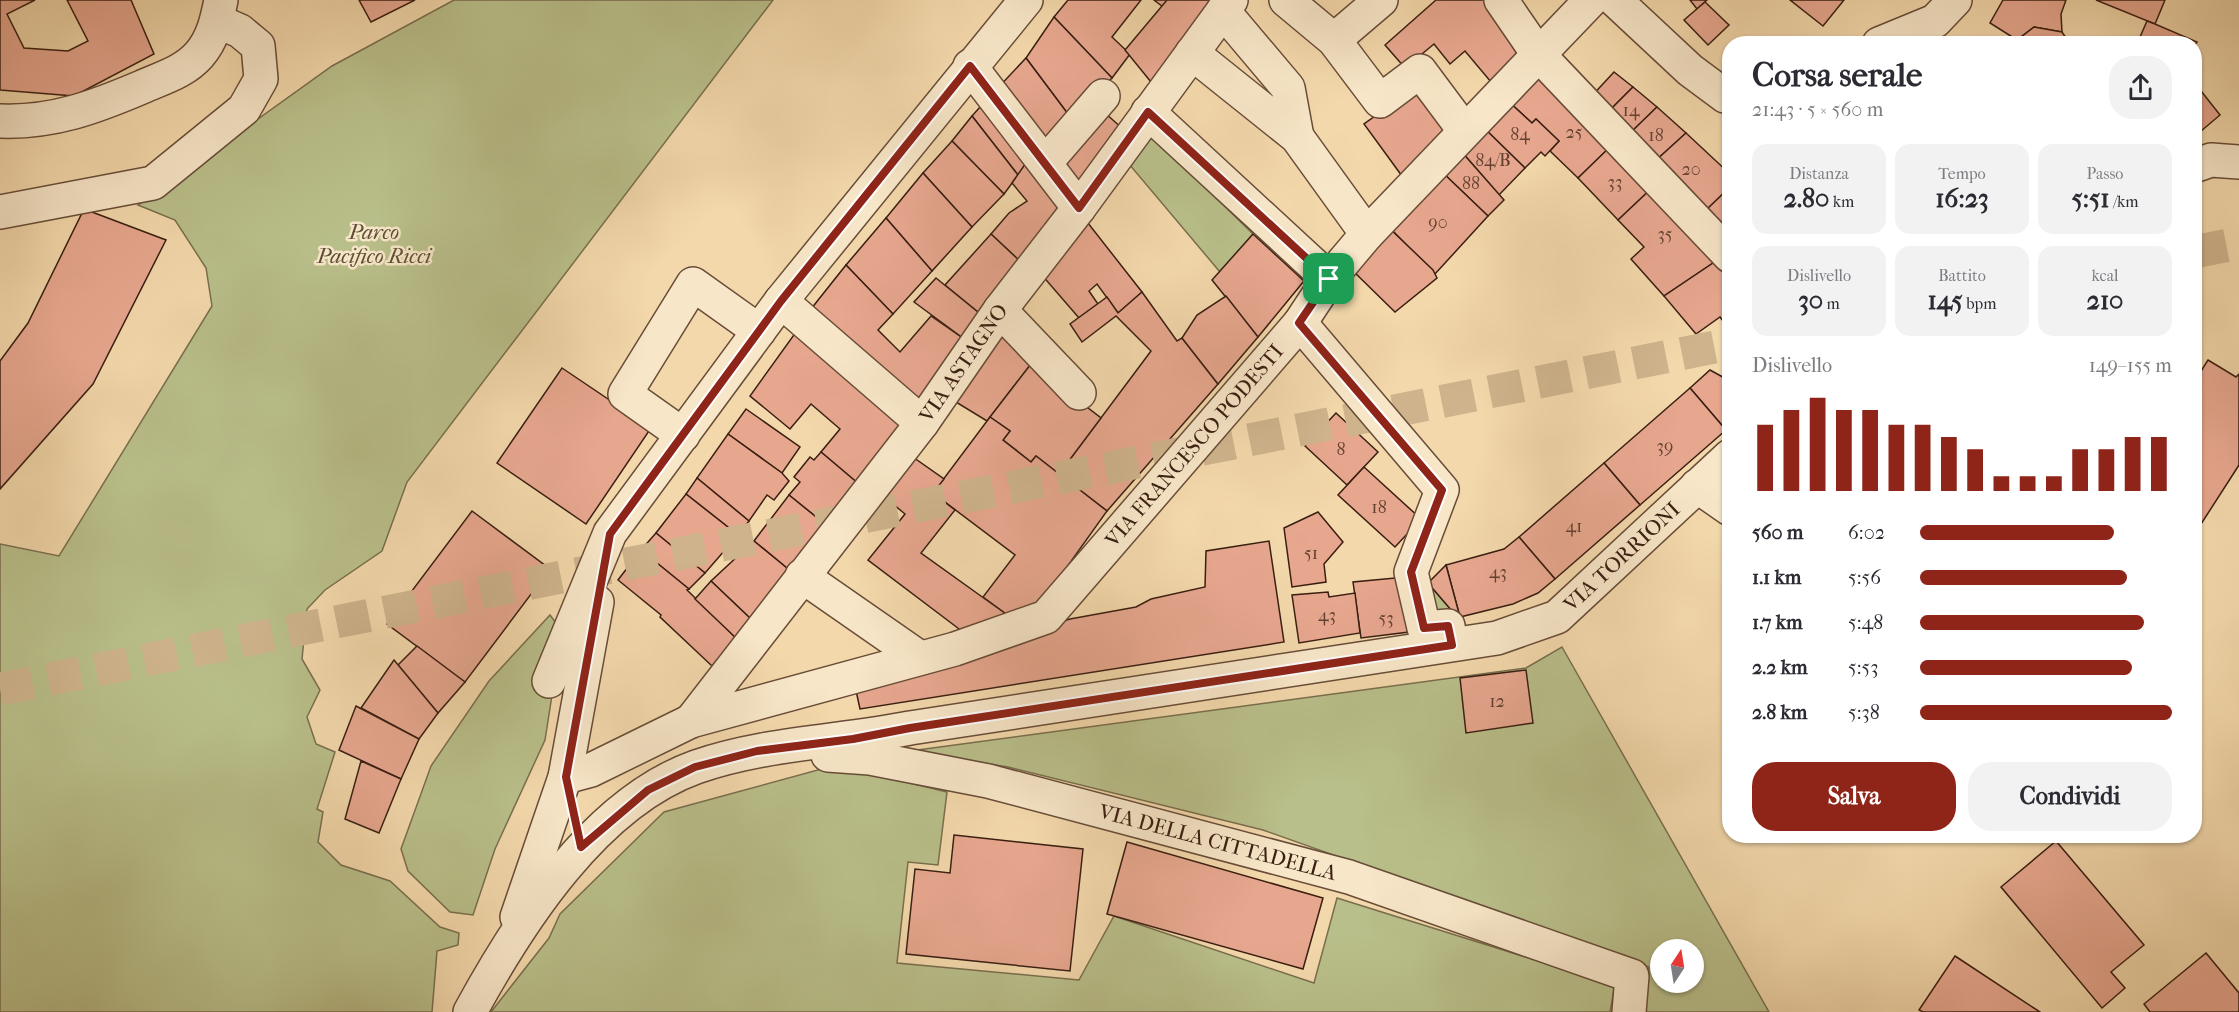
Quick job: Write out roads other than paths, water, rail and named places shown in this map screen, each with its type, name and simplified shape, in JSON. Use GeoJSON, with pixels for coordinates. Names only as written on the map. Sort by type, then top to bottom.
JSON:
{"type":"FeatureCollection","features":[{"type":"Feature","properties":{"kind":"street"},"geometry":{"type":"LineString","coordinates":[[549,681],[610,534],[781,301],[1026,0]]}},
{"type":"Feature","properties":{"kind":"street"},"geometry":{"type":"LineString","coordinates":[[1286,0],[1334,40],[1380,101],[1420,71],[1464,130]]}},
{"type":"Feature","properties":{"kind":"street"},"geometry":{"type":"LineString","coordinates":[[1334,40],[1381,0]]}},
{"type":"Feature","properties":{"kind":"street"},"geometry":{"type":"LineString","coordinates":[[1501,0],[1539,54],[1722,248]]}},
{"type":"Feature","properties":{"kind":"street","name":"VIA FRANCESCO PODESTI"},"geometry":{"type":"LineString","coordinates":[[691,721],[955,649],[1046,617],[1299,323],[1329,279],[1367,234],[1464,130],[1591,0]]}},
{"type":"Feature","properties":{"kind":"street"},"geometry":{"type":"LineString","coordinates":[[1615,0],[1690,70],[1722,94]]}},
{"type":"Feature","properties":{"kind":"street"},"geometry":{"type":"LineString","coordinates":[[1227,6],[1288,88],[1297,137]]}},
{"type":"Feature","properties":{"kind":"street","name":"VIA ASTAGNO"},"geometry":{"type":"LineString","coordinates":[[691,721],[849,513],[922,423],[1000,310],[1079,208],[1227,6]]}},
{"type":"Feature","properties":{"kind":"street"},"geometry":{"type":"LineString","coordinates":[[0,121],[40,121],[88,110],[180,70],[203,50],[219,10],[258,46],[261,79],[244,109],[153,183],[0,212]]}},
{"type":"Feature","properties":{"kind":"street"},"geometry":{"type":"LineString","coordinates":[[1895,36],[1945,11]]}},
{"type":"Feature","properties":{"kind":"street"},"geometry":{"type":"LineString","coordinates":[[1192,53],[1297,137],[1367,234]]}},
{"type":"Feature","properties":{"kind":"street"},"geometry":{"type":"LineString","coordinates":[[970,66],[1046,162],[1079,208]]}},
{"type":"Feature","properties":{"kind":"street"},"geometry":{"type":"LineString","coordinates":[[1046,162],[1103,96]]}},
{"type":"Feature","properties":{"kind":"street"},"geometry":{"type":"LineString","coordinates":[[1148,112],[1329,279]]}},
{"type":"Feature","properties":{"kind":"street"},"geometry":{"type":"LineString","coordinates":[[2202,163],[2211,160],[2239,162]]}},
{"type":"Feature","properties":{"kind":"street"},"geometry":{"type":"LineString","coordinates":[[684,435],[625,394],[693,284],[759,331]]}},
{"type":"Feature","properties":{"kind":"street"},"geometry":{"type":"LineString","coordinates":[[781,301],[922,423]]}},
{"type":"Feature","properties":{"kind":"street"},"geometry":{"type":"LineString","coordinates":[[1000,310],[1079,393]]}},
{"type":"Feature","properties":{"kind":"street"},"geometry":{"type":"LineString","coordinates":[[1299,323],[1442,490],[1411,572],[1424,628],[1448,626],[1452,645]]}},
{"type":"Feature","properties":{"kind":"street","name":"VIA TORRIONI"},"geometry":{"type":"LineString","coordinates":[[507,944],[581,847],[648,790],[695,767],[757,751],[853,739],[1497,638],[1557,617],[1722,463]]}},
{"type":"Feature","properties":{"kind":"street"},"geometry":{"type":"LineString","coordinates":[[1697,486],[1722,503]]}},
{"type":"Feature","properties":{"kind":"street"},"geometry":{"type":"LineString","coordinates":[[470,1012],[507,944],[566,777],[610,534]]}},
{"type":"Feature","properties":{"kind":"street"},"geometry":{"type":"LineString","coordinates":[[802,576],[920,658]]}},
{"type":"Feature","properties":{"kind":"street"},"geometry":{"type":"LineString","coordinates":[[566,777],[591,771],[691,721]]}},
{"type":"Feature","properties":{"kind":"street","name":"VIA DELLA CITTADELLA"},"geometry":{"type":"LineString","coordinates":[[757,751],[870,758],[988,781],[1349,877],[1632,976],[1629,1012]]}},
{"type":"Feature","properties":{"kind":"street"},"geometry":{"type":"LineString","coordinates":[[566,777],[581,847]]}},
{"type":"Feature","properties":{"kind":"tunnel"},"geometry":{"type":"LineString","coordinates":[[2202,250],[2239,243]]}},
{"type":"Feature","properties":{"kind":"tunnel"},"geometry":{"type":"LineString","coordinates":[[0,689],[1722,346]]}},
{"type":"Feature","properties":{"kind":"park label","name":"Parco Pacifico Ricci"},"geometry":{"type":"Point","coordinates":[374,244]}}]}
